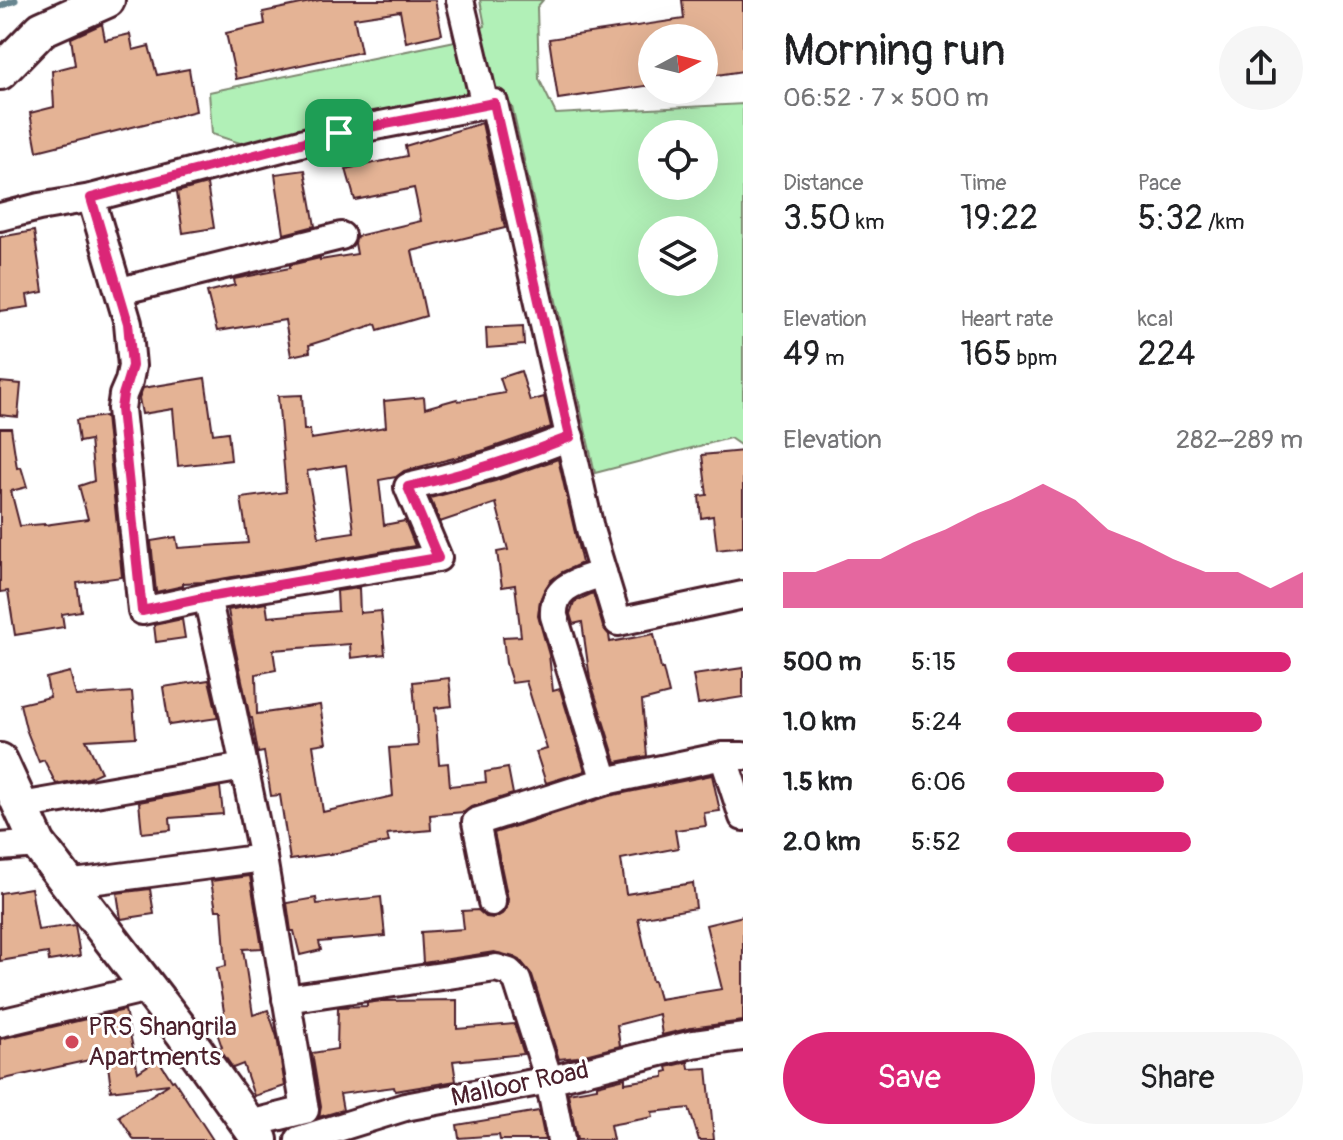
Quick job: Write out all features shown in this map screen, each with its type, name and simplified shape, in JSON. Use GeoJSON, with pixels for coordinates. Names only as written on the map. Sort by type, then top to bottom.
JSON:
{"type":"FeatureCollection","features":[{"type":"Feature","properties":{"kind":"main road"},"geometry":{"type":"LineString","coordinates":[[0,72],[42,29],[107,0]]}},
{"type":"Feature","properties":{"kind":"main road"},"geometry":{"type":"LineString","coordinates":[[0,761],[38,844],[255,1132]]}},
{"type":"Feature","properties":{"kind":"street"},"geometry":{"type":"LineString","coordinates":[[460,0],[485,105]]}},
{"type":"Feature","properties":{"kind":"street"},"geometry":{"type":"LineString","coordinates":[[0,217],[91,198],[339,133],[494,103],[591,533],[618,622],[743,595]]}},
{"type":"Feature","properties":{"kind":"street"},"geometry":{"type":"LineString","coordinates":[[91,198],[128,323],[132,366],[121,409],[142,611],[438,558],[408,487],[521,456],[570,437]]}},
{"type":"Feature","properties":{"kind":"street"},"geometry":{"type":"LineString","coordinates":[[120,291],[341,236]]}},
{"type":"Feature","properties":{"kind":"street"},"geometry":{"type":"LineString","coordinates":[[603,573],[561,591],[553,607],[605,781]]}},
{"type":"Feature","properties":{"kind":"street"},"geometry":{"type":"LineString","coordinates":[[207,597],[263,858],[305,1110],[255,1132]]}},
{"type":"Feature","properties":{"kind":"street"},"geometry":{"type":"LineString","coordinates":[[492,902],[476,822],[605,781],[733,756],[743,817]]}},
{"type":"Feature","properties":{"kind":"street"},"geometry":{"type":"LineString","coordinates":[[21,806],[244,767]]}},
{"type":"Feature","properties":{"kind":"street"},"geometry":{"type":"LineString","coordinates":[[0,847],[38,844]]}},
{"type":"Feature","properties":{"kind":"street"},"geometry":{"type":"LineString","coordinates":[[67,884],[263,858]]}},
{"type":"Feature","properties":{"kind":"street"},"geometry":{"type":"LineString","coordinates":[[286,999],[496,968],[509,972],[517,980],[549,1080],[561,1140]]}},
{"type":"Feature","properties":{"kind":"street"},"geometry":{"type":"LineString","coordinates":[[0,1023],[148,988]]}},
{"type":"Feature","properties":{"kind":"street","name":"Malloor Road"},"geometry":{"type":"LineString","coordinates":[[299,1140],[405,1107],[549,1080],[693,1044],[743,1037]]}},
{"type":"Feature","properties":{"kind":"green space"},"geometry":{"type":"Polygon","coordinates":[[[480,0],[543,0],[537,7],[539,79],[556,114],[743,104],[743,447],[730,438],[595,473],[512,107],[499,88],[246,145],[212,134],[209,92],[455,41],[485,26],[480,0]]]}},
{"type":"Feature","properties":{"kind":"building"},"geometry":{"type":"Polygon","coordinates":[[[320,0],[435,0],[442,34],[406,42],[400,11],[354,18],[361,52],[236,79],[226,33],[265,24],[263,12],[320,0]]]}},
{"type":"Feature","properties":{"kind":"building"},"geometry":{"type":"Polygon","coordinates":[[[682,0],[743,0],[743,71],[718,75],[718,24],[650,24],[684,19],[682,0]]]}},
{"type":"Feature","properties":{"kind":"building"},"geometry":{"type":"Polygon","coordinates":[[[102,24],[105,40],[130,34],[133,50],[149,46],[157,75],[189,69],[196,111],[37,151],[30,113],[54,107],[52,71],[75,65],[71,38],[102,24]]]}},
{"type":"Feature","properties":{"kind":"building"},"geometry":{"type":"Polygon","coordinates":[[[638,26],[638,87],[558,99],[549,39],[638,26]]]}},
{"type":"Feature","properties":{"kind":"building"},"geometry":{"type":"Polygon","coordinates":[[[482,123],[505,228],[412,251],[426,316],[378,330],[376,324],[309,345],[310,352],[291,356],[285,320],[217,331],[207,292],[235,285],[234,279],[290,268],[290,265],[320,258],[357,254],[357,236],[421,221],[414,188],[355,200],[346,169],[407,156],[405,146],[482,123]]]}},
{"type":"Feature","properties":{"kind":"building"},"geometry":{"type":"Polygon","coordinates":[[[305,170],[315,226],[284,234],[275,174],[305,170]]]}},
{"type":"Feature","properties":{"kind":"building"},"geometry":{"type":"Polygon","coordinates":[[[207,184],[214,228],[183,233],[177,192],[207,184]]]}},
{"type":"Feature","properties":{"kind":"building"},"geometry":{"type":"Polygon","coordinates":[[[34,231],[43,292],[27,295],[29,307],[0,311],[0,237],[34,231]]]}},
{"type":"Feature","properties":{"kind":"building"},"geometry":{"type":"Polygon","coordinates":[[[523,326],[524,345],[487,348],[486,328],[523,326]]]}},
{"type":"Feature","properties":{"kind":"building"},"geometry":{"type":"Polygon","coordinates":[[[521,371],[530,401],[544,397],[551,427],[485,450],[379,480],[384,525],[405,521],[415,546],[183,583],[183,586],[156,592],[151,541],[176,537],[178,548],[248,543],[241,498],[286,492],[278,396],[302,395],[304,430],[310,430],[311,439],[386,427],[384,401],[424,397],[425,408],[457,399],[505,393],[500,378],[521,371]],[[346,465],[307,471],[319,537],[354,532],[346,465]]]}},
{"type":"Feature","properties":{"kind":"building"},"geometry":{"type":"Polygon","coordinates":[[[205,378],[213,434],[228,432],[231,460],[178,466],[173,409],[142,414],[139,398],[143,388],[205,378]]]}},
{"type":"Feature","properties":{"kind":"building"},"geometry":{"type":"Polygon","coordinates":[[[0,382],[21,384],[18,417],[0,415],[0,382]]]}},
{"type":"Feature","properties":{"kind":"building"},"geometry":{"type":"Polygon","coordinates":[[[106,416],[122,577],[77,583],[81,611],[62,614],[64,627],[15,635],[8,591],[0,592],[0,428],[11,428],[17,468],[21,467],[27,487],[11,491],[20,526],[44,525],[88,519],[79,486],[94,481],[90,440],[79,442],[76,420],[106,416]]]}},
{"type":"Feature","properties":{"kind":"building"},"geometry":{"type":"Polygon","coordinates":[[[743,451],[743,547],[717,550],[713,516],[701,518],[699,496],[707,495],[702,455],[743,451]]]}},
{"type":"Feature","properties":{"kind":"building"},"geometry":{"type":"Polygon","coordinates":[[[558,459],[582,563],[550,581],[540,600],[538,616],[549,655],[553,691],[560,689],[585,771],[546,783],[536,752],[547,749],[526,681],[512,683],[506,663],[503,637],[521,636],[515,585],[502,587],[497,552],[508,550],[496,503],[440,522],[430,498],[495,481],[558,459]]]}},
{"type":"Feature","properties":{"kind":"building"},"geometry":{"type":"Polygon","coordinates":[[[359,588],[360,613],[381,611],[385,654],[351,658],[350,644],[273,650],[276,670],[256,674],[257,714],[320,705],[326,743],[313,745],[323,812],[393,796],[389,748],[418,746],[413,682],[449,678],[452,706],[435,708],[439,764],[448,763],[450,786],[486,782],[485,772],[508,768],[513,794],[464,812],[430,815],[431,830],[387,834],[389,842],[290,860],[280,795],[271,796],[264,752],[258,753],[228,610],[266,603],[268,617],[338,611],[337,591],[359,588]]]}},
{"type":"Feature","properties":{"kind":"building"},"geometry":{"type":"Polygon","coordinates":[[[593,593],[610,642],[654,634],[669,694],[642,701],[647,756],[616,762],[590,679],[582,622],[573,624],[570,614],[574,602],[593,593]]]}},
{"type":"Feature","properties":{"kind":"building"},"geometry":{"type":"Polygon","coordinates":[[[182,619],[185,638],[156,642],[154,625],[182,619]]]}},
{"type":"Feature","properties":{"kind":"building"},"geometry":{"type":"Polygon","coordinates":[[[743,668],[743,697],[698,704],[693,675],[743,668]]]}},
{"type":"Feature","properties":{"kind":"building"},"geometry":{"type":"Polygon","coordinates":[[[70,672],[76,696],[132,692],[136,737],[86,740],[101,772],[88,778],[56,784],[44,760],[39,762],[20,704],[50,697],[46,678],[70,672]]]}},
{"type":"Feature","properties":{"kind":"building"},"geometry":{"type":"Polygon","coordinates":[[[209,680],[218,718],[169,725],[163,687],[209,680]]]}},
{"type":"Feature","properties":{"kind":"building"},"geometry":{"type":"Polygon","coordinates":[[[712,775],[720,811],[704,813],[706,826],[675,830],[678,848],[621,859],[626,894],[693,883],[696,908],[638,918],[659,999],[722,989],[706,925],[743,916],[743,1021],[662,1035],[659,1014],[617,1025],[620,1046],[559,1059],[532,975],[520,960],[494,952],[423,963],[421,932],[464,929],[462,911],[478,910],[486,917],[494,918],[507,908],[508,899],[494,833],[609,796],[712,775]]]}},
{"type":"Feature","properties":{"kind":"building"},"geometry":{"type":"Polygon","coordinates":[[[220,787],[223,814],[170,818],[171,830],[142,833],[139,802],[220,787]]]}},
{"type":"Feature","properties":{"kind":"building"},"geometry":{"type":"Polygon","coordinates":[[[250,876],[262,948],[243,949],[253,1015],[268,1010],[277,1037],[285,1086],[254,1096],[243,1064],[233,1068],[219,1048],[222,1047],[215,1027],[226,1024],[217,968],[226,966],[222,910],[216,910],[211,881],[250,876]]]}},
{"type":"Feature","properties":{"kind":"building"},"geometry":{"type":"Polygon","coordinates":[[[31,888],[38,930],[75,925],[80,956],[49,961],[48,953],[0,961],[0,893],[31,888]]]}},
{"type":"Feature","properties":{"kind":"building"},"geometry":{"type":"Polygon","coordinates":[[[150,889],[154,914],[121,919],[117,893],[150,889]]]}},
{"type":"Feature","properties":{"kind":"building"},"geometry":{"type":"Polygon","coordinates":[[[381,897],[385,936],[319,942],[321,950],[300,955],[294,931],[291,931],[287,903],[316,898],[317,904],[381,897]]]}},
{"type":"Feature","properties":{"kind":"building"},"geometry":{"type":"Polygon","coordinates":[[[457,1000],[457,1029],[514,1024],[524,1054],[453,1061],[456,1081],[395,1091],[394,1087],[340,1094],[343,1110],[319,1117],[321,1107],[312,1053],[337,1049],[338,1007],[367,1006],[367,1003],[382,1001],[457,1000]]]}},
{"type":"Feature","properties":{"kind":"building"},"geometry":{"type":"Polygon","coordinates":[[[125,1010],[138,1072],[158,1059],[213,1140],[134,1140],[119,1116],[169,1084],[109,1091],[107,1056],[0,1080],[0,1039],[125,1010]]]}},
{"type":"Feature","properties":{"kind":"building"},"geometry":{"type":"Polygon","coordinates":[[[688,1062],[689,1069],[707,1068],[714,1140],[699,1140],[689,1108],[652,1112],[653,1117],[610,1125],[613,1140],[577,1140],[568,1093],[597,1088],[597,1085],[625,1078],[625,1083],[664,1077],[667,1067],[688,1062]]]}},
{"type":"Feature","properties":{"kind":"building"},"geometry":{"type":"Polygon","coordinates":[[[539,1111],[545,1140],[500,1140],[499,1135],[459,1138],[457,1125],[539,1111]]]}},
{"type":"Feature","properties":{"kind":"waterway"},"geometry":{"type":"LineString","coordinates":[[0,6],[15,0]]}},
{"type":"Feature","properties":{"kind":"place","name":"PRS Shangrila Apartments"},"geometry":{"type":"Point","coordinates":[72,1042]}},
{"type":"Feature","properties":{"kind":"route"},"geometry":{"type":"LineString","coordinates":[[494,103],[570,437],[521,456],[408,487],[438,558],[142,611],[121,409],[132,366],[128,323],[91,198],[339,133],[494,103]]}}]}
